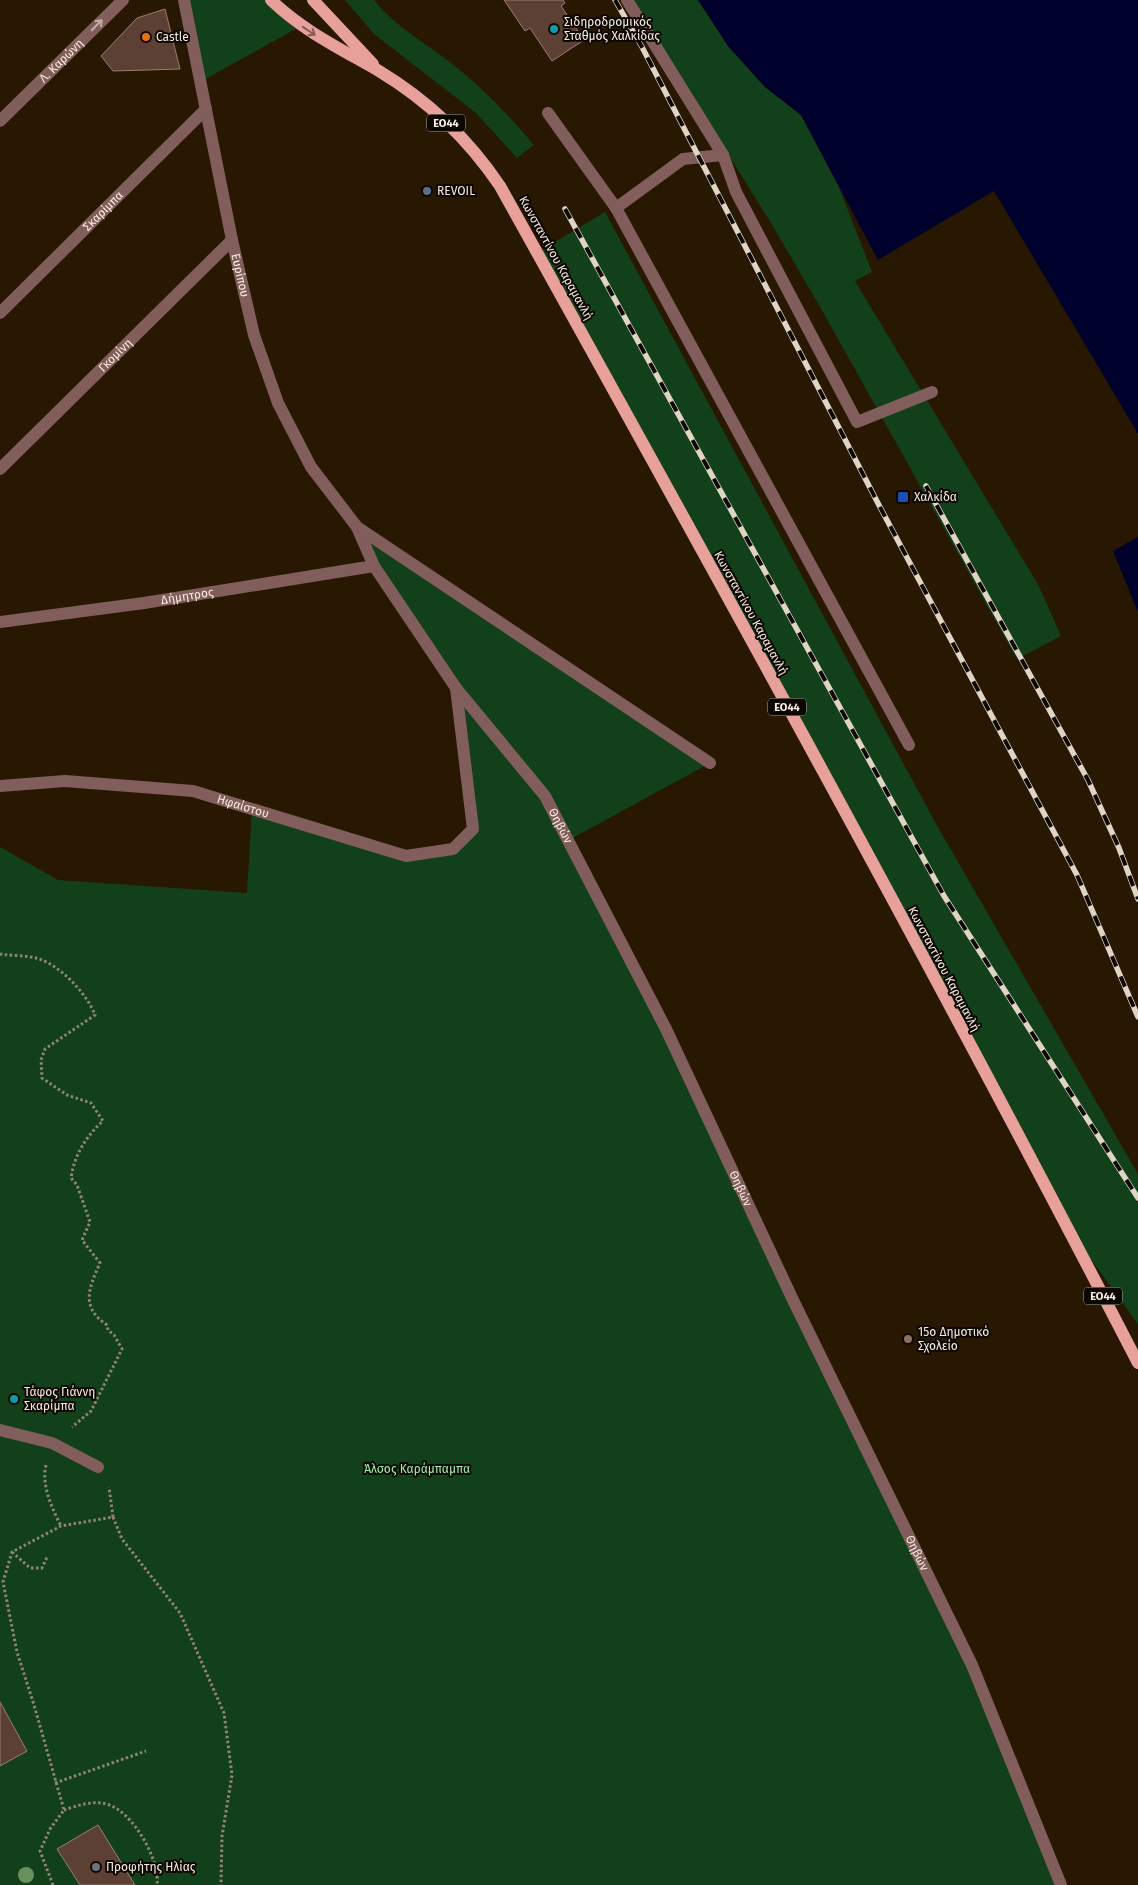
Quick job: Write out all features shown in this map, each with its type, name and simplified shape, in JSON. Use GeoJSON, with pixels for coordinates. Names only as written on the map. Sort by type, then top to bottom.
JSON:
{"type":"FeatureCollection","features":[{"type":"Feature","properties":{"kind":"main road","name":"Κωνσταντίνου Καραμανλή"},"geometry":{"type":"LineString","coordinates":[[271,0],[302,26],[329,44],[379,72],[437,114],[484,162],[500,186],[836,797],[1069,1229],[1138,1363]]}},
{"type":"Feature","properties":{"kind":"main road","name":"Κωνσταντίνου Καραμανλή"},"geometry":{"type":"LineString","coordinates":[[313,0],[379,72]]}},
{"type":"Feature","properties":{"kind":"street","name":"Λ. Καρώνη"},"geometry":{"type":"LineString","coordinates":[[0,121],[123,0]]}},
{"type":"Feature","properties":{"kind":"street","name":"Ευρίπου"},"geometry":{"type":"LineString","coordinates":[[184,0],[232,240],[254,335],[278,403],[311,467],[357,527]]}},
{"type":"Feature","properties":{"kind":"street"},"geometry":{"type":"LineString","coordinates":[[627,0],[723,155],[736,192],[857,422],[932,392]]}},
{"type":"Feature","properties":{"kind":"street","name":"Σκαρίμπα"},"geometry":{"type":"LineString","coordinates":[[0,313],[206,110]]}},
{"type":"Feature","properties":{"kind":"street"},"geometry":{"type":"LineString","coordinates":[[548,113],[616,208],[909,745]]}},
{"type":"Feature","properties":{"kind":"street"},"geometry":{"type":"LineString","coordinates":[[616,208],[683,158],[723,155]]}},
{"type":"Feature","properties":{"kind":"street","name":"Γκομίνη"},"geometry":{"type":"LineString","coordinates":[[0,469],[232,240]]}},
{"type":"Feature","properties":{"kind":"street"},"geometry":{"type":"LineString","coordinates":[[357,527],[710,763]]}},
{"type":"Feature","properties":{"kind":"street","name":"Θηβών"},"geometry":{"type":"LineString","coordinates":[[357,527],[374,566],[456,688],[545,796],[666,1029],[793,1300],[972,1666],[1062,1885]]}},
{"type":"Feature","properties":{"kind":"street","name":"Δήμητρος"},"geometry":{"type":"LineString","coordinates":[[0,622],[144,603],[374,566]]}},
{"type":"Feature","properties":{"kind":"street","name":"Ηφαίστου"},"geometry":{"type":"LineString","coordinates":[[0,786],[65,781],[193,791],[406,856],[453,849],[473,828],[456,688]]}},
{"type":"Feature","properties":{"kind":"street"},"geometry":{"type":"LineString","coordinates":[[0,1430],[52,1443],[98,1467]]}},
{"type":"Feature","properties":{"kind":"path"},"geometry":{"type":"LineString","coordinates":[[0,954],[39,959],[60,971],[91,1004],[95,1015],[45,1049],[41,1060],[42,1078],[66,1095],[91,1103],[103,1121],[94,1128],[73,1163],[71,1178],[77,1185],[90,1222],[82,1240],[100,1263],[89,1290],[89,1305],[96,1317],[107,1325],[108,1330],[114,1335],[122,1348],[91,1411],[52,1443]]}},
{"type":"Feature","properties":{"kind":"path"},"geometry":{"type":"LineString","coordinates":[[98,1467],[108,1484],[113,1518],[122,1539],[180,1613],[224,1713],[232,1774],[222,1836],[221,1885]]}},
{"type":"Feature","properties":{"kind":"path"},"geometry":{"type":"LineString","coordinates":[[44,1476],[54,1512],[61,1526]]}},
{"type":"Feature","properties":{"kind":"path"},"geometry":{"type":"LineString","coordinates":[[64,1810],[17,1652],[1,1582],[12,1552],[61,1526],[113,1518]]}},
{"type":"Feature","properties":{"kind":"path"},"geometry":{"type":"LineString","coordinates":[[12,1552],[30,1568],[42,1568],[47,1557]]}},
{"type":"Feature","properties":{"kind":"path"},"geometry":{"type":"LineString","coordinates":[[55,1783],[116,1759],[146,1750]]}},
{"type":"Feature","properties":{"kind":"path"},"geometry":{"type":"LineString","coordinates":[[53,1885],[40,1851],[50,1828],[64,1810],[82,1805],[105,1803],[119,1810],[139,1830],[152,1858],[157,1885]]}},
{"type":"Feature","properties":{"kind":"green space"},"geometry":{"type":"Polygon","coordinates":[[[184,0],[271,0],[301,26],[200,82],[184,0]]]}},
{"type":"Feature","properties":{"kind":"green space"},"geometry":{"type":"Polygon","coordinates":[[[345,0],[374,0],[383,11],[481,88],[534,145],[517,158],[476,113],[374,34],[345,0]]]}},
{"type":"Feature","properties":{"kind":"green space"},"geometry":{"type":"Polygon","coordinates":[[[632,0],[698,0],[728,46],[765,87],[801,115],[839,187],[872,272],[855,281],[1039,586],[1061,636],[1017,659],[819,305],[771,223],[632,0]]]}},
{"type":"Feature","properties":{"kind":"green space"},"geometry":{"type":"Polygon","coordinates":[[[605,212],[935,822],[1138,1174],[1138,1324],[1069,1229],[537,253],[605,212]]]}},
{"type":"Feature","properties":{"kind":"green space","name":"Άλσος Καράμπαμπα"},"geometry":{"type":"Polygon","coordinates":[[[357,527],[710,763],[569,840],[972,1665],[1061,1885],[0,1885],[0,847],[58,880],[247,893],[252,809],[406,856],[453,849],[473,828],[456,688],[357,527]]]}},
{"type":"Feature","properties":{"kind":"water"},"geometry":{"type":"Polygon","coordinates":[[[698,0],[1138,0],[1138,434],[994,192],[878,260],[801,115],[765,87],[728,46],[698,0]]]}},
{"type":"Feature","properties":{"kind":"water"},"geometry":{"type":"Polygon","coordinates":[[[1138,537],[1138,612],[1113,551],[1138,537]]]}},
{"type":"Feature","properties":{"kind":"pier"},"geometry":{"type":"Polygon","coordinates":[[[994,191],[1138,434],[1138,437],[993,195],[879,263],[878,260],[994,191]]]}},
{"type":"Feature","properties":{"kind":"building","name":"Σιδηροδρομικός Σταθμός Χαλκίδας"},"geometry":{"type":"Polygon","coordinates":[[[504,0],[563,0],[565,3],[561,6],[584,40],[552,61],[530,28],[525,31],[504,0]]]}},
{"type":"Feature","properties":{"kind":"building","name":"Castle"},"geometry":{"type":"Polygon","coordinates":[[[165,9],[180,69],[113,71],[101,56],[137,18],[165,9]]]}},
{"type":"Feature","properties":{"kind":"building"},"geometry":{"type":"Polygon","coordinates":[[[0,1702],[27,1751],[0,1766],[0,1702]]]}},
{"type":"Feature","properties":{"kind":"building","name":"Προφήτης Ηλίας"},"geometry":{"type":"Polygon","coordinates":[[[98,1825],[135,1885],[80,1885],[57,1849],[98,1825]]]}},
{"type":"Feature","properties":{"kind":"railway"},"geometry":{"type":"LineString","coordinates":[[615,0],[642,47],[881,509],[1077,875],[1138,1017]]}},
{"type":"Feature","properties":{"kind":"railway"},"geometry":{"type":"LineString","coordinates":[[565,209],[944,896],[1138,1198]]}},
{"type":"Feature","properties":{"kind":"railway"},"geometry":{"type":"LineString","coordinates":[[926,486],[1088,780],[1119,848],[1138,899]]}},
{"type":"Feature","properties":{"kind":"place","name":"Σιδηροδρομικός Σταθμός Χαλκίδας"},"geometry":{"type":"Point","coordinates":[554,29]}},
{"type":"Feature","properties":{"kind":"place","name":"Castle"},"geometry":{"type":"Point","coordinates":[146,37]}},
{"type":"Feature","properties":{"kind":"place","name":"REVOIL"},"geometry":{"type":"Point","coordinates":[427,191]}},
{"type":"Feature","properties":{"kind":"place","name":"Χαλκίδα"},"geometry":{"type":"Point","coordinates":[903,497]}},
{"type":"Feature","properties":{"kind":"place","name":"15o Δημοτικό Σχολείο"},"geometry":{"type":"Point","coordinates":[908,1339]}},
{"type":"Feature","properties":{"kind":"place","name":"Τάφος Γιάννη Σκαρίμπα"},"geometry":{"type":"Point","coordinates":[14,1399]}},
{"type":"Feature","properties":{"kind":"place","name":"Προφήτης Ηλίας"},"geometry":{"type":"Point","coordinates":[96,1867]}}]}
